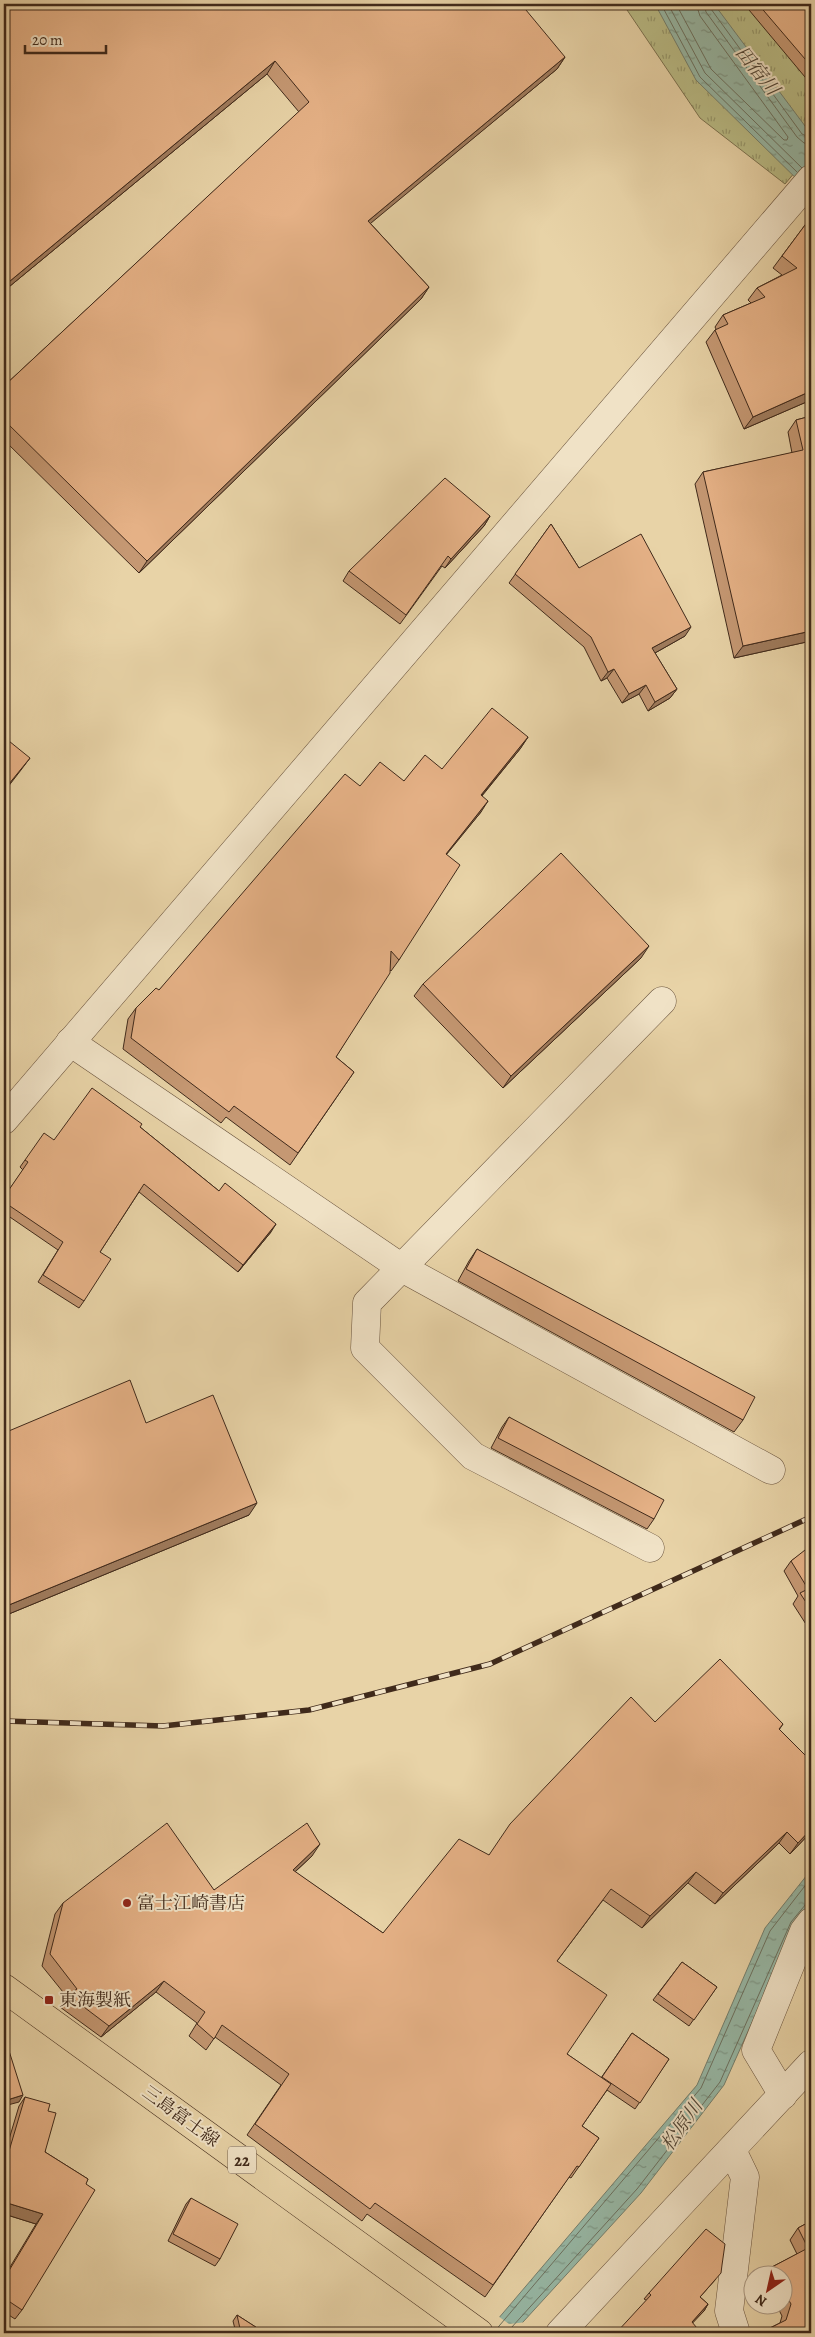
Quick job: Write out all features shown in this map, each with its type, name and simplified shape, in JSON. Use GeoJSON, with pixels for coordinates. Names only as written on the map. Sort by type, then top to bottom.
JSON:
{"type":"FeatureCollection","features":[{"type":"Feature","properties":{"kind":"main road","name":"三島富士線"},"geometry":{"type":"LineString","coordinates":[[4,1988],[479,2333]]}},
{"type":"Feature","properties":{"kind":"street"},"geometry":{"type":"LineString","coordinates":[[4,1120],[811,179]]}},
{"type":"Feature","properties":{"kind":"street"},"geometry":{"type":"LineString","coordinates":[[650,1548],[473,1456],[365,1348],[367,1303],[662,1001]]}},
{"type":"Feature","properties":{"kind":"street"},"geometry":{"type":"LineString","coordinates":[[70,1042],[402,1268],[771,1470]]}},
{"type":"Feature","properties":{"kind":"street"},"geometry":{"type":"LineString","coordinates":[[783,2095],[756,2050],[804,1931],[811,1922]]}},
{"type":"Feature","properties":{"kind":"street"},"geometry":{"type":"LineString","coordinates":[[560,2333],[811,2064]]}},
{"type":"Feature","properties":{"kind":"street"},"geometry":{"type":"LineString","coordinates":[[732,2150],[745,2177],[729,2311],[736,2333]]}},
{"type":"Feature","properties":{"kind":"green space"},"geometry":{"type":"Polygon","coordinates":[[[623,4],[811,4],[811,153],[785,184],[700,118],[623,4]]]}},
{"type":"Feature","properties":{"kind":"water","name":"田宿川"},"geometry":{"type":"Polygon","coordinates":[[[655,4],[714,4],[811,134],[811,193],[696,80],[655,4]]]}},
{"type":"Feature","properties":{"kind":"water","name":"松原川"},"geometry":{"type":"Polygon","coordinates":[[[811,1870],[811,1905],[796,1924],[724,2085],[641,2193],[513,2333],[486,2333],[697,2085],[765,1928],[811,1870]]]}},
{"type":"Feature","properties":{"kind":"pier"},"geometry":{"type":"Polygon","coordinates":[[[498,2316],[509,2324],[527,2322],[516,2333],[484,2333],[498,2316]]]}},
{"type":"Feature","properties":{"kind":"building"},"geometry":{"type":"Polygon","coordinates":[[[4,4],[521,4],[565,57],[368,221],[429,287],[147,561],[4,420],[4,386],[309,102],[275,61],[4,286],[4,4]]]}},
{"type":"Feature","properties":{"kind":"building"},"geometry":{"type":"Polygon","coordinates":[[[758,4],[811,4],[811,66],[758,4]]]}},
{"type":"Feature","properties":{"kind":"building"},"geometry":{"type":"Polygon","coordinates":[[[811,217],[811,391],[753,417],[715,330],[728,324],[723,315],[765,297],[757,288],[797,268],[782,256],[811,217]]]}},
{"type":"Feature","properties":{"kind":"building"},"geometry":{"type":"Polygon","coordinates":[[[811,416],[811,631],[743,646],[703,472],[803,450],[796,420],[811,416]]]}},
{"type":"Feature","properties":{"kind":"building"},"geometry":{"type":"Polygon","coordinates":[[[445,478],[490,516],[451,559],[448,556],[406,615],[349,571],[445,478]]]}},
{"type":"Feature","properties":{"kind":"building"},"geometry":{"type":"Polygon","coordinates":[[[551,524],[579,568],[641,534],[691,627],[652,648],[677,689],[655,702],[646,685],[629,694],[614,669],[608,672],[591,637],[515,574],[551,524]]]}},
{"type":"Feature","properties":{"kind":"building"},"geometry":{"type":"Polygon","coordinates":[[[492,708],[528,737],[481,795],[488,801],[446,854],[460,865],[399,960],[391,951],[390,973],[336,1057],[354,1072],[298,1153],[234,1106],[229,1112],[131,1038],[136,1008],[156,988],[159,990],[345,774],[360,786],[380,762],[404,781],[425,755],[442,769],[492,708]]]}},
{"type":"Feature","properties":{"kind":"building"},"geometry":{"type":"Polygon","coordinates":[[[4,737],[30,758],[4,790],[4,737]]]}},
{"type":"Feature","properties":{"kind":"building"},"geometry":{"type":"Polygon","coordinates":[[[561,853],[649,946],[511,1076],[423,984],[561,853]]]}},
{"type":"Feature","properties":{"kind":"building"},"geometry":{"type":"Polygon","coordinates":[[[92,1088],[142,1124],[140,1127],[219,1191],[225,1183],[276,1224],[243,1265],[144,1184],[100,1252],[111,1259],[84,1301],[43,1275],[63,1242],[4,1202],[4,1197],[28,1162],[25,1160],[44,1133],[54,1140],[92,1088]]]}},
{"type":"Feature","properties":{"kind":"building"},"geometry":{"type":"Polygon","coordinates":[[[477,1249],[755,1397],[743,1420],[466,1269],[477,1249]]]}},
{"type":"Feature","properties":{"kind":"building"},"geometry":{"type":"Polygon","coordinates":[[[130,1380],[146,1423],[213,1395],[257,1503],[4,1607],[4,1475],[8,1473],[4,1465],[4,1433],[130,1380]]]}},
{"type":"Feature","properties":{"kind":"building"},"geometry":{"type":"Polygon","coordinates":[[[509,1417],[664,1500],[654,1519],[498,1438],[509,1417]]]}},
{"type":"Feature","properties":{"kind":"building"},"geometry":{"type":"Polygon","coordinates":[[[811,1547],[811,1610],[800,1593],[808,1589],[791,1561],[811,1547]]]}},
{"type":"Feature","properties":{"kind":"building"},"geometry":{"type":"Polygon","coordinates":[[[720,1659],[783,1724],[779,1729],[811,1761],[811,1829],[798,1843],[787,1832],[723,1893],[696,1872],[650,1916],[611,1889],[557,1961],[607,1995],[567,2054],[611,2084],[582,2126],[599,2138],[493,2285],[375,2203],[370,2209],[255,2124],[289,2074],[222,2025],[214,2039],[197,2024],[205,2012],[164,1981],[109,2026],[68,1995],[77,1989],[50,1954],[63,1903],[167,1823],[214,1890],[307,1823],[320,1844],[293,1870],[383,1933],[459,1839],[489,1855],[510,1824],[631,1697],[655,1722],[720,1659]]]}},
{"type":"Feature","properties":{"kind":"building"},"geometry":{"type":"Polygon","coordinates":[[[682,1962],[717,1987],[694,2020],[658,1994],[682,1962]]]}},
{"type":"Feature","properties":{"kind":"building"},"geometry":{"type":"Polygon","coordinates":[[[632,2033],[669,2059],[640,2103],[602,2077],[632,2033]]]}},
{"type":"Feature","properties":{"kind":"building"},"geometry":{"type":"Polygon","coordinates":[[[4,2035],[23,2095],[4,2101],[4,2035]]]}},
{"type":"Feature","properties":{"kind":"building"},"geometry":{"type":"Polygon","coordinates":[[[25,2097],[50,2104],[48,2111],[56,2113],[45,2152],[88,2179],[86,2184],[95,2190],[22,2310],[4,2298],[4,2279],[43,2214],[4,2202],[4,2168],[25,2097]]]}},
{"type":"Feature","properties":{"kind":"building"},"geometry":{"type":"Polygon","coordinates":[[[191,2198],[238,2224],[220,2259],[173,2234],[191,2198]]]}},
{"type":"Feature","properties":{"kind":"building"},"geometry":{"type":"Polygon","coordinates":[[[811,2221],[811,2333],[768,2333],[766,2330],[786,2320],[788,2314],[792,2314],[792,2264],[778,2264],[808,2248],[798,2228],[811,2221]]]}},
{"type":"Feature","properties":{"kind":"building"},"geometry":{"type":"Polygon","coordinates":[[[706,2229],[725,2244],[721,2273],[700,2297],[708,2304],[692,2322],[701,2333],[616,2333],[651,2295],[649,2293],[706,2229]]]}},
{"type":"Feature","properties":{"kind":"building"},"geometry":{"type":"Polygon","coordinates":[[[237,2315],[265,2333],[241,2333],[237,2315]]]}},
{"type":"Feature","properties":{"kind":"railway"},"geometry":{"type":"LineString","coordinates":[[4,1721],[163,1726],[309,1710],[490,1664],[811,1517]]}},
{"type":"Feature","properties":{"kind":"place","name":"富士江崎書店"},"geometry":{"type":"Point","coordinates":[127,1903]}},
{"type":"Feature","properties":{"kind":"place","name":"東海製紙"},"geometry":{"type":"Point","coordinates":[49,2000]}}]}
